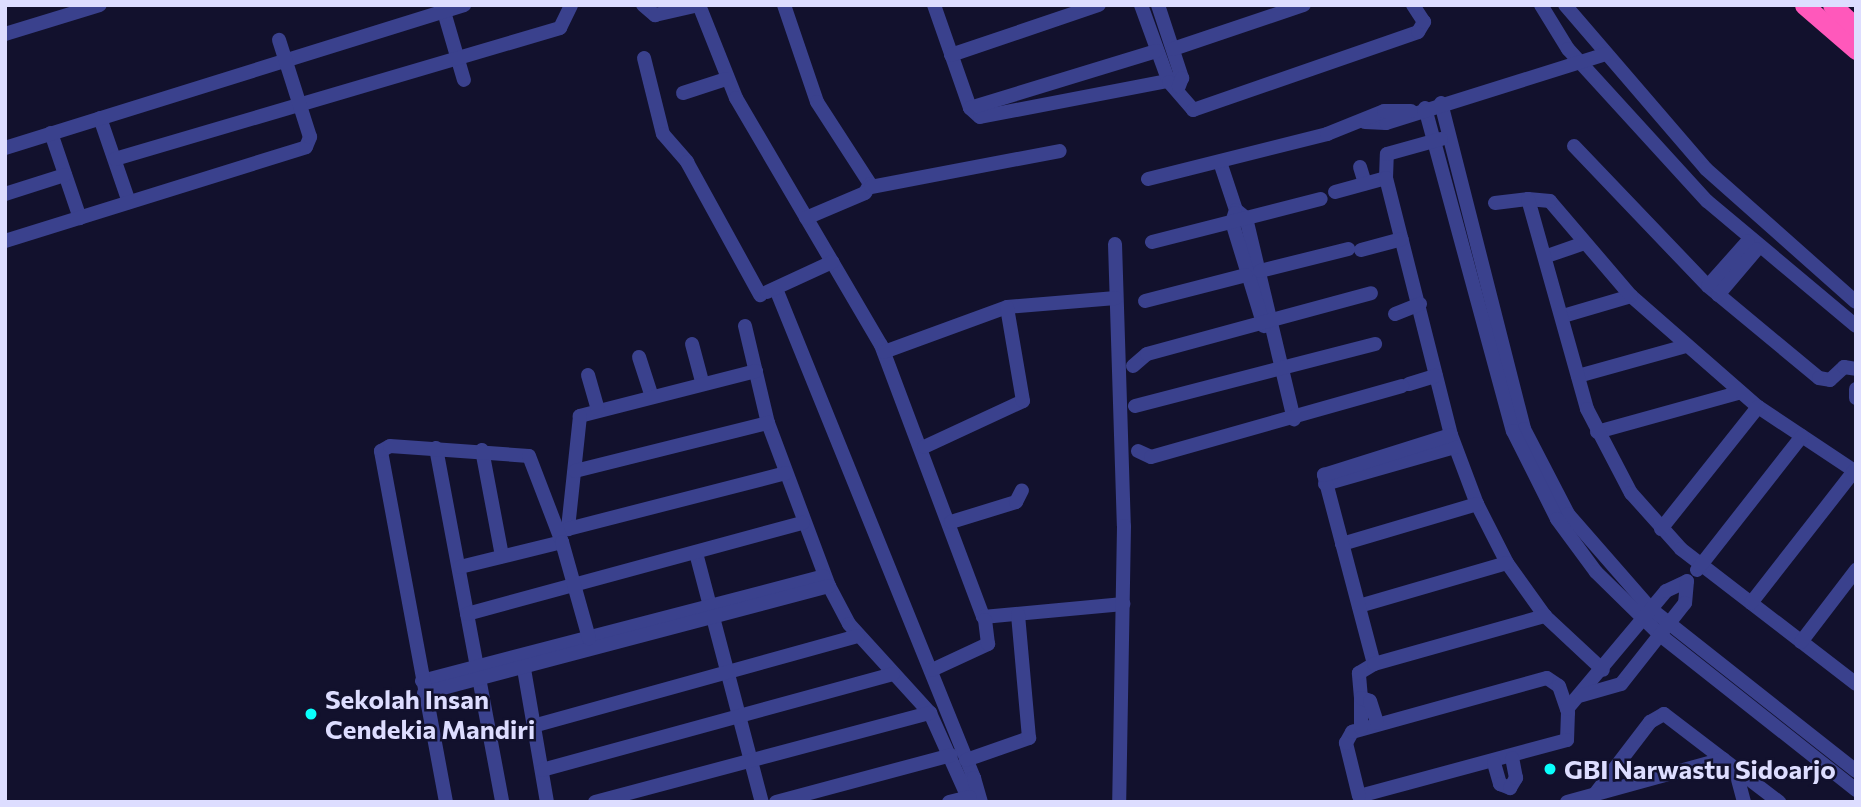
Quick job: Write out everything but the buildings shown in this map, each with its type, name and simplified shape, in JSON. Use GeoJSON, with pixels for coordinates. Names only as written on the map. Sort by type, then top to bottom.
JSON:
{"type":"FeatureCollection","features":[{"type":"Feature","properties":{"kind":"highway"},"geometry":{"type":"LineString","coordinates":[[1804,5],[1856,51]]}},
{"type":"Feature","properties":{"kind":"highway"},"geometry":{"type":"LineString","coordinates":[[1832,5],[1856,27]]}},
{"type":"Feature","properties":{"kind":"street"},"geometry":{"type":"LineString","coordinates":[[5,34],[84,7],[100,5]]}},
{"type":"Feature","properties":{"kind":"street"},"geometry":{"type":"LineString","coordinates":[[5,148],[285,61],[443,8],[464,5]]}},
{"type":"Feature","properties":{"kind":"street"},"geometry":{"type":"LineString","coordinates":[[114,159],[560,28],[571,5]]}},
{"type":"Feature","properties":{"kind":"street"},"geometry":{"type":"LineString","coordinates":[[643,5],[655,15],[699,5],[726,79],[884,352],[924,447],[985,620],[988,644],[932,670]]}},
{"type":"Feature","properties":{"kind":"street"},"geometry":{"type":"LineString","coordinates":[[784,5],[817,102],[871,187]]}},
{"type":"Feature","properties":{"kind":"street"},"geometry":{"type":"LineString","coordinates":[[934,5],[970,108],[987,119],[1177,83]]}},
{"type":"Feature","properties":{"kind":"street"},"geometry":{"type":"LineString","coordinates":[[951,55],[1099,5]]}},
{"type":"Feature","properties":{"kind":"street"},"geometry":{"type":"LineString","coordinates":[[1141,5],[1157,51],[1177,83],[1187,107],[1197,109],[1418,32],[1424,22],[1413,5]]}},
{"type":"Feature","properties":{"kind":"street"},"geometry":{"type":"LineString","coordinates":[[1158,5],[1173,49],[1177,83]]}},
{"type":"Feature","properties":{"kind":"street"},"geometry":{"type":"LineString","coordinates":[[1173,49],[1304,5]]}},
{"type":"Feature","properties":{"kind":"street"},"geometry":{"type":"LineString","coordinates":[[1541,5],[1560,39],[1753,245],[1856,326]]}},
{"type":"Feature","properties":{"kind":"street"},"geometry":{"type":"LineString","coordinates":[[1564,5],[1706,169],[1856,302]]}},
{"type":"Feature","properties":{"kind":"street"},"geometry":{"type":"LineString","coordinates":[[443,8],[464,80]]}},
{"type":"Feature","properties":{"kind":"street"},"geometry":{"type":"LineString","coordinates":[[1149,26],[1164,21]]}},
{"type":"Feature","properties":{"kind":"street"},"geometry":{"type":"LineString","coordinates":[[5,241],[306,147],[310,137],[279,40]]}},
{"type":"Feature","properties":{"kind":"street"},"geometry":{"type":"LineString","coordinates":[[970,108],[1157,51]]}},
{"type":"Feature","properties":{"kind":"street"},"geometry":{"type":"LineString","coordinates":[[1148,179],[1365,122],[1386,123],[1418,109],[1584,63],[1606,54]]}},
{"type":"Feature","properties":{"kind":"street"},"geometry":{"type":"LineString","coordinates":[[644,58],[663,134],[687,162],[757,297],[832,262]]}},
{"type":"Feature","properties":{"kind":"street"},"geometry":{"type":"LineString","coordinates":[[683,93],[726,79]]}},
{"type":"Feature","properties":{"kind":"street"},"geometry":{"type":"LineString","coordinates":[[1441,103],[1527,466],[1575,547],[1664,629],[1828,758],[1856,790]]}},
{"type":"Feature","properties":{"kind":"street"},"geometry":{"type":"LineString","coordinates":[[1418,109],[1434,141],[1519,430]]}},
{"type":"Feature","properties":{"kind":"street"},"geometry":{"type":"LineString","coordinates":[[100,118],[129,202]]}},
{"type":"Feature","properties":{"kind":"street"},"geometry":{"type":"LineString","coordinates":[[51,133],[80,218]]}},
{"type":"Feature","properties":{"kind":"street"},"geometry":{"type":"LineString","coordinates":[[1449,137],[1387,154],[1386,178],[1453,441],[1477,504],[1507,563],[1545,616],[1603,670]]}},
{"type":"Feature","properties":{"kind":"street"},"geometry":{"type":"LineString","coordinates":[[1574,146],[1713,291],[1823,380],[1844,367],[1856,369]]}},
{"type":"Feature","properties":{"kind":"street"},"geometry":{"type":"LineString","coordinates":[[806,218],[871,187],[1060,150]]}},
{"type":"Feature","properties":{"kind":"street"},"geometry":{"type":"LineString","coordinates":[[1220,162],[1294,419]]}},
{"type":"Feature","properties":{"kind":"street"},"geometry":{"type":"LineString","coordinates":[[1360,167],[1365,183]]}},
{"type":"Feature","properties":{"kind":"street"},"geometry":{"type":"LineString","coordinates":[[5,194],[65,175]]}},
{"type":"Feature","properties":{"kind":"street"},"geometry":{"type":"LineString","coordinates":[[1335,192],[1386,178]]}},
{"type":"Feature","properties":{"kind":"street"},"geometry":{"type":"LineString","coordinates":[[1152,242],[1238,217],[1321,199]]}},
{"type":"Feature","properties":{"kind":"street"},"geometry":{"type":"LineString","coordinates":[[1495,203],[1528,199],[1550,201],[1582,244],[1632,296],[1686,346],[1758,407],[1855,472],[1751,603]]}},
{"type":"Feature","properties":{"kind":"street"},"geometry":{"type":"LineString","coordinates":[[1528,199],[1547,256],[1578,376],[1597,432],[1625,485],[1661,529],[1702,565],[1854,680]]}},
{"type":"Feature","properties":{"kind":"street"},"geometry":{"type":"LineString","coordinates":[[1145,301],[1402,239]]}},
{"type":"Feature","properties":{"kind":"street"},"geometry":{"type":"LineString","coordinates":[[1115,244],[1123,604],[1119,802]]}},
{"type":"Feature","properties":{"kind":"street"},"geometry":{"type":"LineString","coordinates":[[1547,256],[1582,244]]}},
{"type":"Feature","properties":{"kind":"street"},"geometry":{"type":"LineString","coordinates":[[1713,291],[1753,245]]}},
{"type":"Feature","properties":{"kind":"street"},"geometry":{"type":"LineString","coordinates":[[776,289],[902,610],[932,670],[966,760],[973,800],[949,802]]}},
{"type":"Feature","properties":{"kind":"street"},"geometry":{"type":"LineString","coordinates":[[1133,366],[1147,354],[1268,324],[1371,293]]}},
{"type":"Feature","properties":{"kind":"street"},"geometry":{"type":"LineString","coordinates":[[1563,316],[1632,296]]}},
{"type":"Feature","properties":{"kind":"street"},"geometry":{"type":"LineString","coordinates":[[884,352],[1007,307],[1116,298]]}},
{"type":"Feature","properties":{"kind":"street"},"geometry":{"type":"LineString","coordinates":[[1395,309],[1419,300]]}},
{"type":"Feature","properties":{"kind":"street"},"geometry":{"type":"LineString","coordinates":[[924,447],[1023,401],[1007,307]]}},
{"type":"Feature","properties":{"kind":"street"},"geometry":{"type":"LineString","coordinates":[[746,326],[768,423],[803,523],[827,581],[858,636],[930,713],[951,755],[968,780]]}},
{"type":"Feature","properties":{"kind":"street"},"geometry":{"type":"LineString","coordinates":[[692,344],[702,381]]}},
{"type":"Feature","properties":{"kind":"street"},"geometry":{"type":"LineString","coordinates":[[1135,406],[1374,344]]}},
{"type":"Feature","properties":{"kind":"street"},"geometry":{"type":"LineString","coordinates":[[1578,376],[1686,346]]}},
{"type":"Feature","properties":{"kind":"street"},"geometry":{"type":"LineString","coordinates":[[639,357],[651,394]]}},
{"type":"Feature","properties":{"kind":"street"},"geometry":{"type":"LineString","coordinates":[[563,534],[575,471],[577,421],[598,409],[651,394],[756,371]]}},
{"type":"Feature","properties":{"kind":"street"},"geometry":{"type":"LineString","coordinates":[[589,375],[598,409]]}},
{"type":"Feature","properties":{"kind":"street"},"geometry":{"type":"LineString","coordinates":[[1138,451],[1151,457],[1294,419],[1436,376]]}},
{"type":"Feature","properties":{"kind":"street"},"geometry":{"type":"LineString","coordinates":[[1856,389],[1856,398]]}},
{"type":"Feature","properties":{"kind":"street"},"geometry":{"type":"LineString","coordinates":[[1597,432],[1741,392]]}},
{"type":"Feature","properties":{"kind":"street"},"geometry":{"type":"LineString","coordinates":[[1661,529],[1758,407]]}},
{"type":"Feature","properties":{"kind":"street"},"geometry":{"type":"LineString","coordinates":[[575,471],[768,423]]}},
{"type":"Feature","properties":{"kind":"street"},"geometry":{"type":"LineString","coordinates":[[1567,709],[1603,670],[1666,591],[1688,581],[1702,565],[1802,436]]}},
{"type":"Feature","properties":{"kind":"street"},"geometry":{"type":"LineString","coordinates":[[1374,664],[1325,484],[1453,441]]}},
{"type":"Feature","properties":{"kind":"street"},"geometry":{"type":"LineString","coordinates":[[446,802],[380,455],[390,446],[482,450],[529,456],[563,534],[589,638]]}},
{"type":"Feature","properties":{"kind":"street"},"geometry":{"type":"LineString","coordinates":[[436,448],[502,802]]}},
{"type":"Feature","properties":{"kind":"street"},"geometry":{"type":"LineString","coordinates":[[482,450],[502,556]]}},
{"type":"Feature","properties":{"kind":"street"},"geometry":{"type":"LineString","coordinates":[[460,567],[502,556],[563,534],[786,473]]}},
{"type":"Feature","properties":{"kind":"street"},"geometry":{"type":"LineString","coordinates":[[951,522],[1016,502],[1021,490]]}},
{"type":"Feature","properties":{"kind":"street"},"geometry":{"type":"LineString","coordinates":[[1342,544],[1477,504]]}},
{"type":"Feature","properties":{"kind":"street"},"geometry":{"type":"LineString","coordinates":[[467,614],[803,523]]}},
{"type":"Feature","properties":{"kind":"street"},"geometry":{"type":"LineString","coordinates":[[696,554],[762,802]]}},
{"type":"Feature","properties":{"kind":"street"},"geometry":{"type":"LineString","coordinates":[[1359,606],[1507,563]]}},
{"type":"Feature","properties":{"kind":"street"},"geometry":{"type":"LineString","coordinates":[[1801,642],[1856,570]]}},
{"type":"Feature","properties":{"kind":"street"},"geometry":{"type":"LineString","coordinates":[[479,673],[524,669],[624,635],[827,581]]}},
{"type":"Feature","properties":{"kind":"street"},"geometry":{"type":"LineString","coordinates":[[1582,695],[1621,684],[1689,594],[1688,581]]}},
{"type":"Feature","properties":{"kind":"street"},"geometry":{"type":"LineString","coordinates":[[985,620],[1085,603],[1123,604]]}},
{"type":"Feature","properties":{"kind":"street"},"geometry":{"type":"LineString","coordinates":[[966,760],[1029,738],[1018,614]]}},
{"type":"Feature","properties":{"kind":"street"},"geometry":{"type":"LineString","coordinates":[[1361,728],[1359,673],[1374,664],[1545,616]]}},
{"type":"Feature","properties":{"kind":"street"},"geometry":{"type":"LineString","coordinates":[[423,687],[479,673],[589,638],[624,635]]}},
{"type":"Feature","properties":{"kind":"street"},"geometry":{"type":"LineString","coordinates":[[533,726],[726,668],[858,636]]}},
{"type":"Feature","properties":{"kind":"street"},"geometry":{"type":"LineString","coordinates":[[524,669],[547,802]]}},
{"type":"Feature","properties":{"kind":"street"},"geometry":{"type":"LineString","coordinates":[[542,770],[893,674]]}},
{"type":"Feature","properties":{"kind":"street"},"geometry":{"type":"LineString","coordinates":[[1547,678],[1559,686],[1572,731],[1567,740],[1512,758],[1359,799],[1346,743],[1361,728],[1377,723],[1547,678]]}},
{"type":"Feature","properties":{"kind":"street"},"geometry":{"type":"LineString","coordinates":[[1361,698],[1371,704],[1377,723]]}},
{"type":"Feature","properties":{"kind":"street"},"geometry":{"type":"LineString","coordinates":[[596,802],[930,713]]}},
{"type":"Feature","properties":{"kind":"street"},"geometry":{"type":"LineString","coordinates":[[1595,794],[1657,716],[1689,729],[1735,772],[1779,802]]}},
{"type":"Feature","properties":{"kind":"street"},"geometry":{"type":"LineString","coordinates":[[776,802],[951,755]]}},
{"type":"Feature","properties":{"kind":"street"},"geometry":{"type":"LineString","coordinates":[[1494,763],[1500,784],[1511,795],[1516,778],[1512,758]]}},
{"type":"Feature","properties":{"kind":"street"},"geometry":{"type":"LineString","coordinates":[[1567,802],[1723,758]]}},
{"type":"Feature","properties":{"kind":"street"},"geometry":{"type":"LineString","coordinates":[[1828,758],[1856,771]]}},
{"type":"Feature","properties":{"kind":"street"},"geometry":{"type":"LineString","coordinates":[[1735,772],[1744,802]]}},
{"type":"Feature","properties":{"kind":"place","name":"Sekolah Insan Cendekia Mandiri"},"geometry":{"type":"Point","coordinates":[311,714]}},
{"type":"Feature","properties":{"kind":"place","name":"GBI Narwastu Sidoarjo"},"geometry":{"type":"Point","coordinates":[1550,769]}}]}
